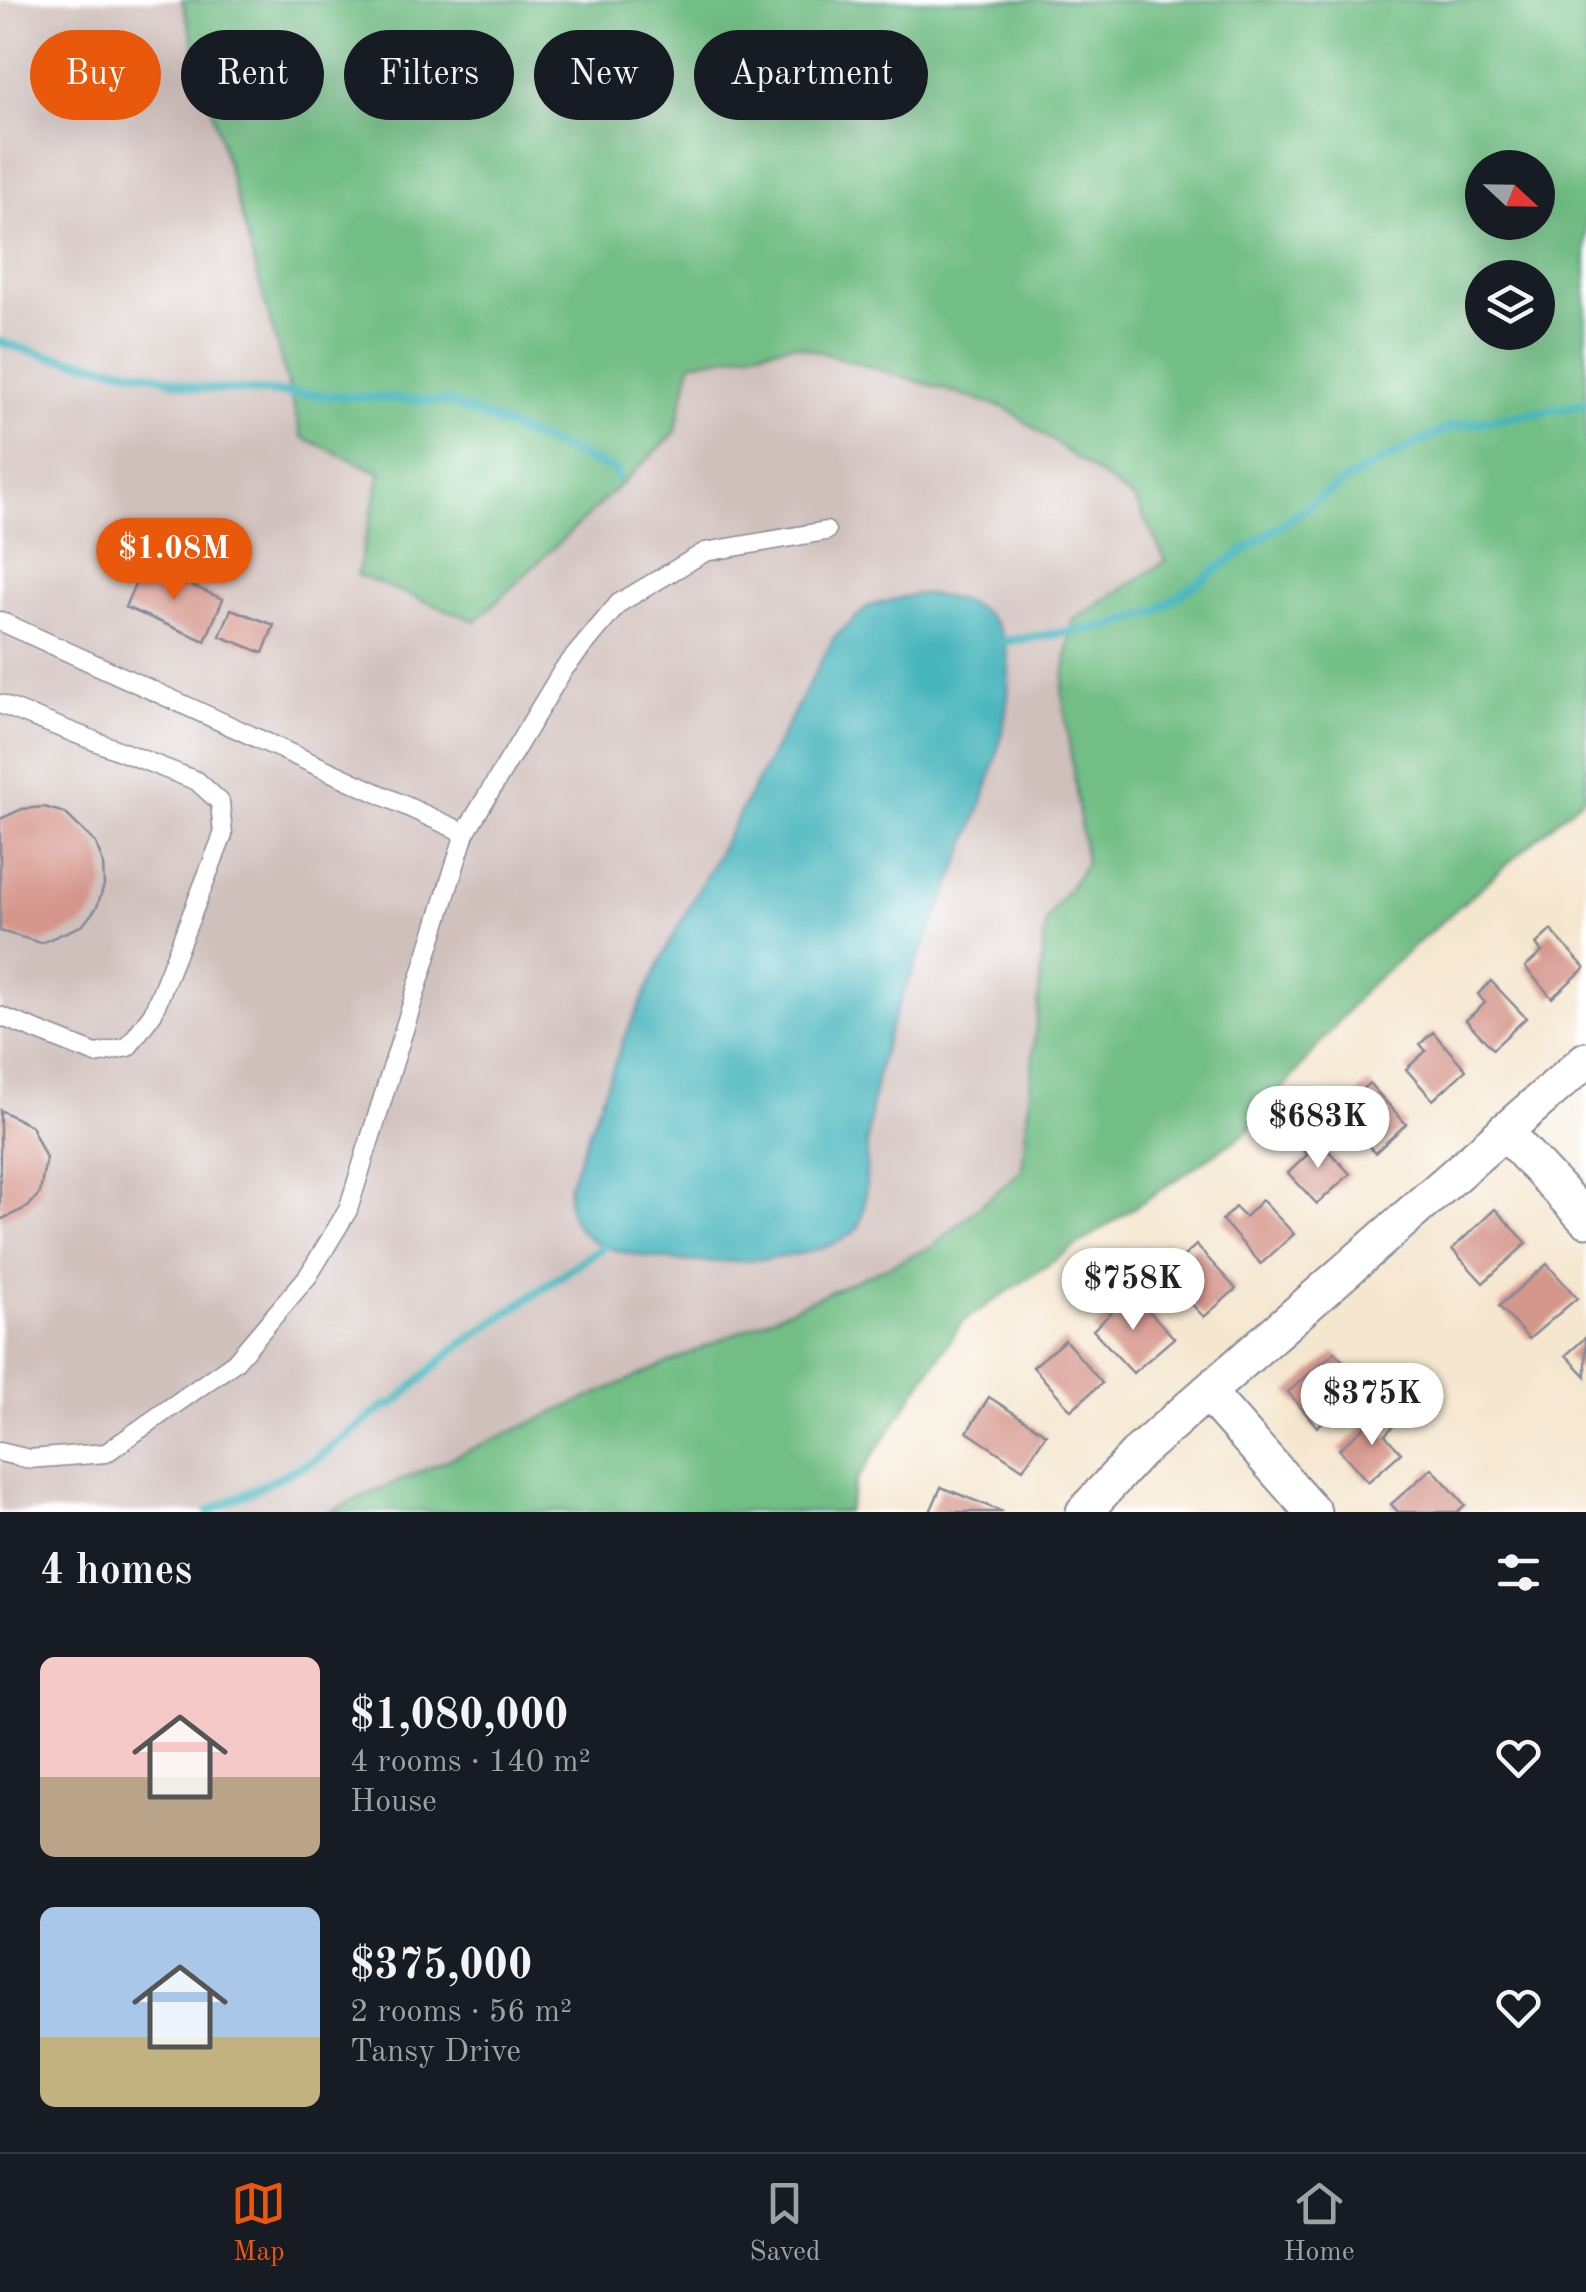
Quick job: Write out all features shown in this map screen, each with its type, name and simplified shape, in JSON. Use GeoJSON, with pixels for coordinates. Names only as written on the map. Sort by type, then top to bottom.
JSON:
{"type":"FeatureCollection","features":[{"type":"Feature","properties":{"kind":"street"},"geometry":{"type":"LineString","coordinates":[[1084,1512],[1139,1452],[1586,1060]]}},
{"type":"Feature","properties":{"kind":"street"},"geometry":{"type":"LineString","coordinates":[[1504,1131],[1586,1219]]}},
{"type":"Feature","properties":{"kind":"street"},"geometry":{"type":"LineString","coordinates":[[1207,1392],[1313,1512]]}},
{"type":"Feature","properties":{"kind":"lane"},"geometry":{"type":"LineString","coordinates":[[0,1452],[29,1460],[106,1453],[235,1362],[308,1276],[348,1210],[465,833],[562,670],[620,602],[705,552],[826,531]]}},
{"type":"Feature","properties":{"kind":"lane"},"geometry":{"type":"LineString","coordinates":[[0,622],[465,833]]}},
{"type":"Feature","properties":{"kind":"lane"},"geometry":{"type":"LineString","coordinates":[[0,704],[197,780],[220,802],[223,834],[153,1014],[128,1046],[96,1054],[0,1016]]}},
{"type":"Feature","properties":{"kind":"shaded area"},"geometry":{"type":"Polygon","coordinates":[[[0,0],[1586,0],[1586,688],[932,1247],[328,1512],[0,1512],[0,0]]]}},
{"type":"Feature","properties":{"kind":"green space"},"geometry":{"type":"Polygon","coordinates":[[[182,0],[1586,0],[1586,795],[1365,989],[1246,1133],[962,1322],[856,1481],[847,1512],[328,1512],[932,1247],[1022,1170],[1046,921],[1086,863],[1062,693],[1072,621],[1166,561],[1135,500],[1006,408],[794,344],[691,363],[675,433],[476,621],[357,575],[381,473],[302,437],[215,120],[324,120],[324,30],[190,30],[182,0]]]}},
{"type":"Feature","properties":{"kind":"water"},"geometry":{"type":"Polygon","coordinates":[[[917,594],[969,604],[994,622],[1008,659],[1007,708],[994,766],[973,827],[886,1040],[872,1105],[865,1197],[858,1228],[837,1242],[805,1253],[766,1259],[679,1261],[606,1247],[584,1234],[575,1223],[568,1205],[569,1185],[623,1041],[666,950],[834,638],[869,606],[917,594]]]}},
{"type":"Feature","properties":{"kind":"building"},"geometry":{"type":"Polygon","coordinates":[[[143,565],[223,599],[205,641],[125,607],[143,565]]]}},
{"type":"Feature","properties":{"kind":"building"},"geometry":{"type":"Polygon","coordinates":[[[231,609],[274,625],[263,653],[220,636],[231,609]]]}},
{"type":"Feature","properties":{"kind":"building"},"geometry":{"type":"Polygon","coordinates":[[[44,807],[65,813],[96,843],[103,863],[104,885],[97,907],[83,925],[41,943],[0,931],[0,819],[22,809],[44,807]]]}},
{"type":"Feature","properties":{"kind":"building"},"geometry":{"type":"Polygon","coordinates":[[[1551,930],[1585,968],[1552,998],[1525,967],[1542,952],[1536,944],[1551,930]]]}},
{"type":"Feature","properties":{"kind":"building"},"geometry":{"type":"Polygon","coordinates":[[[1491,981],[1526,1018],[1493,1049],[1466,1020],[1485,1003],[1478,994],[1491,981]]]}},
{"type":"Feature","properties":{"kind":"building"},"geometry":{"type":"Polygon","coordinates":[[[1433,1032],[1466,1070],[1433,1100],[1406,1069],[1426,1051],[1420,1044],[1433,1032]]]}},
{"type":"Feature","properties":{"kind":"building"},"geometry":{"type":"Polygon","coordinates":[[[1369,1083],[1406,1124],[1375,1153],[1338,1111],[1369,1083]]]}},
{"type":"Feature","properties":{"kind":"building"},"geometry":{"type":"Polygon","coordinates":[[[0,1110],[31,1126],[46,1158],[40,1193],[28,1207],[0,1220],[0,1110]]]}},
{"type":"Feature","properties":{"kind":"building"},"geometry":{"type":"Polygon","coordinates":[[[1315,1136],[1350,1174],[1317,1204],[1288,1173],[1307,1155],[1301,1148],[1315,1136]]]}},
{"type":"Feature","properties":{"kind":"building"},"geometry":{"type":"Polygon","coordinates":[[[1262,1200],[1294,1234],[1261,1264],[1222,1220],[1235,1207],[1245,1217],[1262,1200]]]}},
{"type":"Feature","properties":{"kind":"building"},"geometry":{"type":"Polygon","coordinates":[[[1495,1209],[1527,1243],[1483,1283],[1452,1249],[1495,1209]]]}},
{"type":"Feature","properties":{"kind":"building"},"geometry":{"type":"Polygon","coordinates":[[[1196,1245],[1236,1289],[1204,1317],[1173,1284],[1190,1269],[1181,1259],[1196,1245]]]}},
{"type":"Feature","properties":{"kind":"building"},"geometry":{"type":"Polygon","coordinates":[[[1547,1264],[1577,1298],[1529,1339],[1499,1306],[1547,1264]]]}},
{"type":"Feature","properties":{"kind":"building"},"geometry":{"type":"Polygon","coordinates":[[[1132,1293],[1174,1338],[1133,1373],[1093,1330],[1132,1293]]]}},
{"type":"Feature","properties":{"kind":"building"},"geometry":{"type":"Polygon","coordinates":[[[1586,1337],[1586,1376],[1566,1355],[1586,1337]]]}},
{"type":"Feature","properties":{"kind":"building"},"geometry":{"type":"Polygon","coordinates":[[[1065,1340],[1102,1383],[1071,1410],[1033,1367],[1065,1340]]]}},
{"type":"Feature","properties":{"kind":"building"},"geometry":{"type":"Polygon","coordinates":[[[1335,1352],[1364,1386],[1317,1427],[1288,1392],[1335,1352]]]}},
{"type":"Feature","properties":{"kind":"building"},"geometry":{"type":"Polygon","coordinates":[[[989,1397],[1046,1434],[1023,1469],[967,1432],[989,1397]]]}},
{"type":"Feature","properties":{"kind":"building"},"geometry":{"type":"Polygon","coordinates":[[[1382,1411],[1394,1425],[1385,1435],[1401,1453],[1368,1482],[1339,1449],[1382,1411]]]}},
{"type":"Feature","properties":{"kind":"building"},"geometry":{"type":"Polygon","coordinates":[[[1432,1468],[1465,1505],[1457,1512],[1398,1512],[1391,1504],[1432,1468]]]}},
{"type":"Feature","properties":{"kind":"building"},"geometry":{"type":"Polygon","coordinates":[[[941,1487],[1003,1512],[930,1512],[941,1487]]]}},
{"type":"Feature","properties":{"kind":"waterway"},"geometry":{"type":"LineString","coordinates":[[0,342],[49,356],[152,374],[196,388],[448,402],[616,471],[617,479]]}},
{"type":"Feature","properties":{"kind":"waterway"},"geometry":{"type":"LineString","coordinates":[[993,643],[1111,626],[1157,611],[1349,478],[1450,427],[1586,404]]}},
{"type":"Feature","properties":{"kind":"waterway"},"geometry":{"type":"LineString","coordinates":[[208,1512],[316,1459],[385,1406],[393,1405],[453,1350],[614,1239]]}}]}
